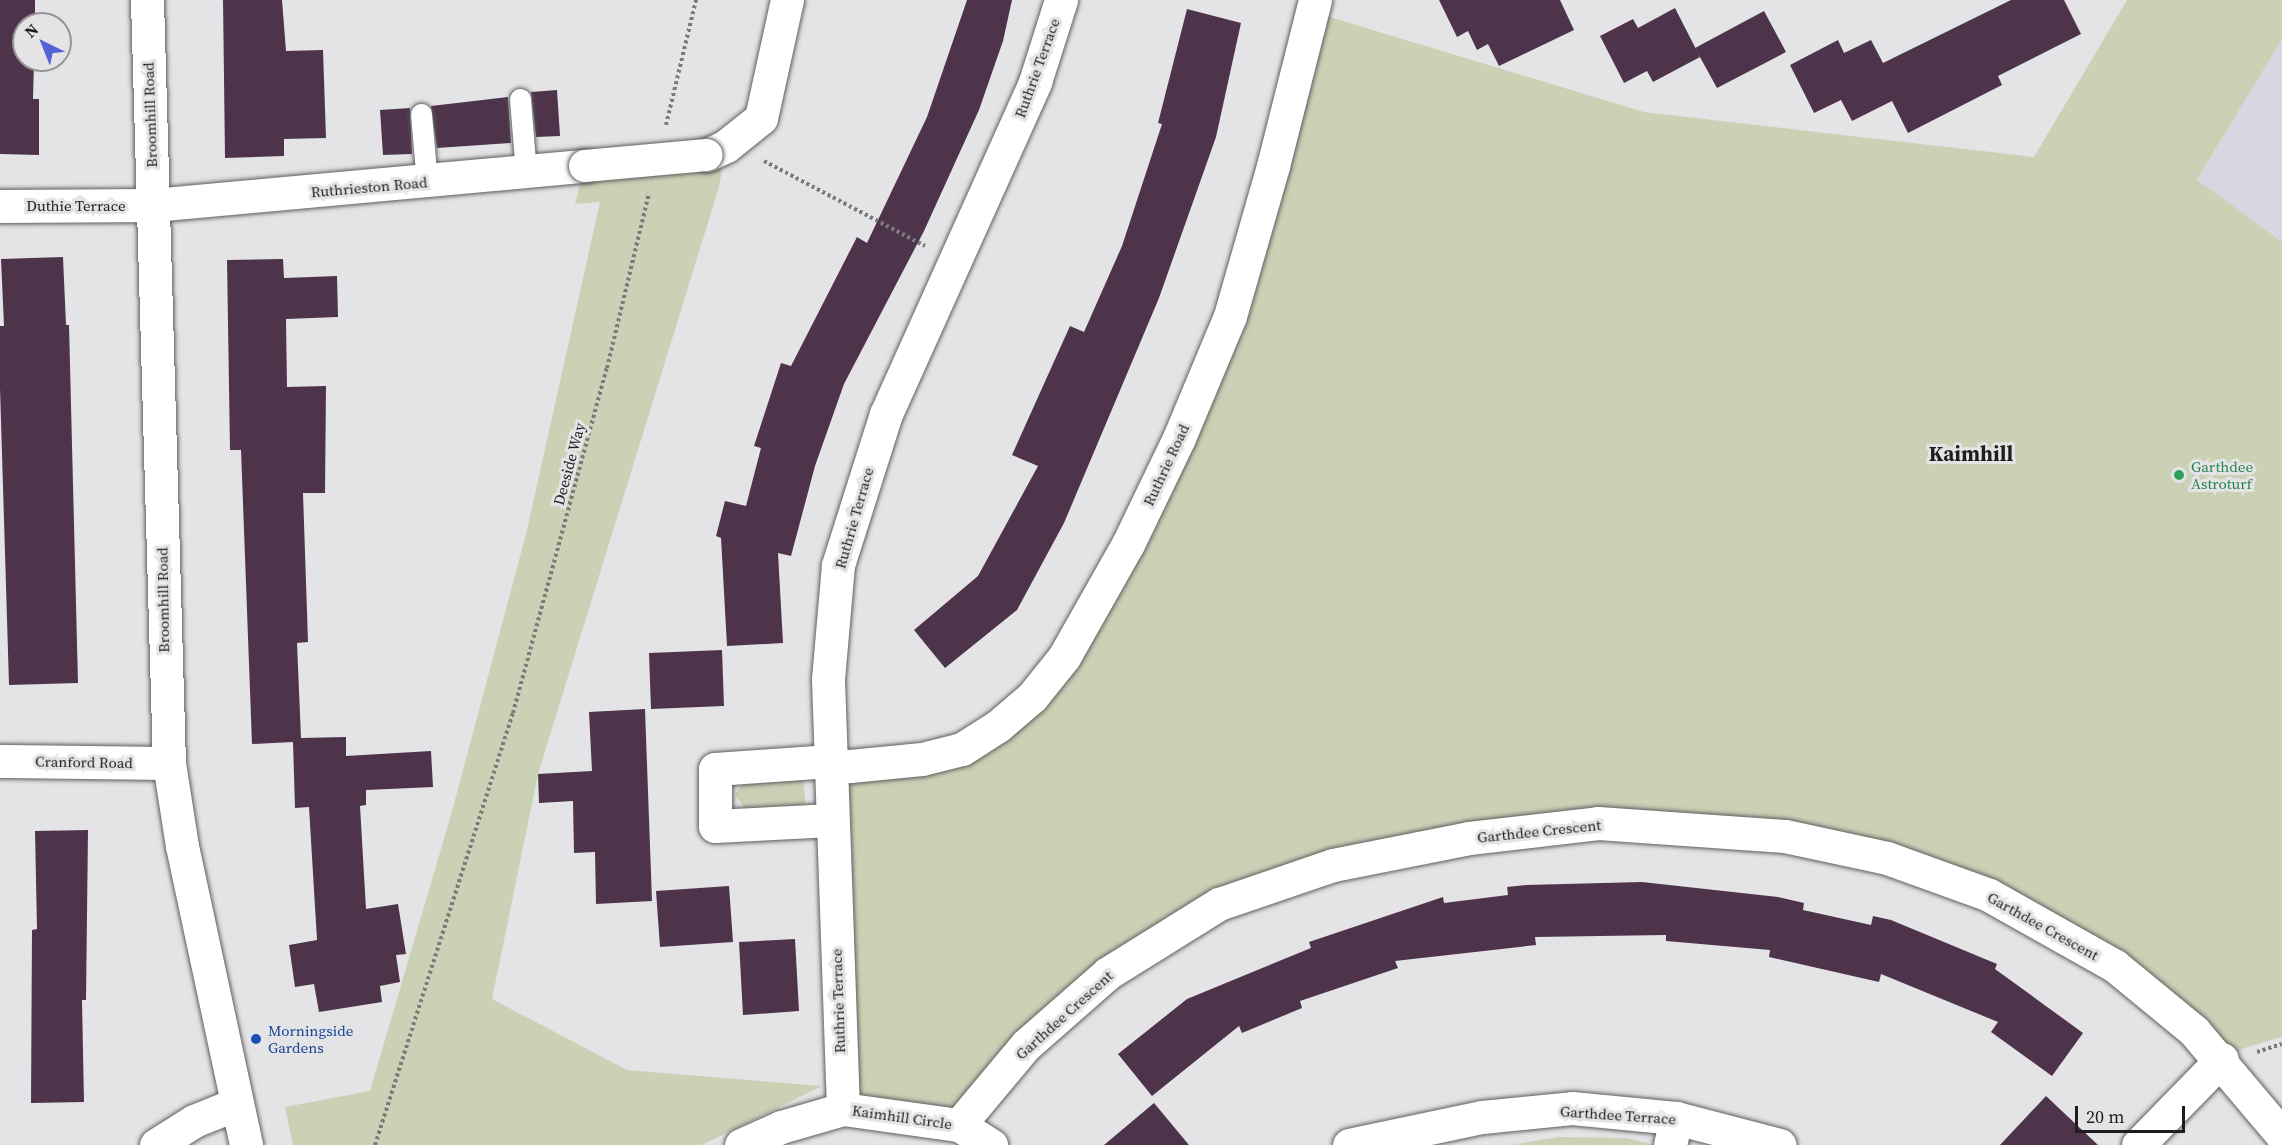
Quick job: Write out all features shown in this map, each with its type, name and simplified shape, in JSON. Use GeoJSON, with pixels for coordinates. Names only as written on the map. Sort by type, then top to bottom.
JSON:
{"type":"FeatureCollection","features":[{"type":"Feature","properties":{"kind":"street","name":"Broomhill Road"},"geometry":{"type":"LineString","coordinates":[[147,0],[169,763],[182,846],[246,1145]]}},
{"type":"Feature","properties":{"kind":"street"},"geometry":{"type":"LineString","coordinates":[[585,166],[708,155],[726,146],[761,118],[787,0]]}},
{"type":"Feature","properties":{"kind":"street","name":"Ruthrie Terrace"},"geometry":{"type":"LineString","coordinates":[[843,1109],[831,820],[828,679],[838,565],[886,414],[1030,93],[1061,0]]}},
{"type":"Feature","properties":{"kind":"street","name":"Ruthrie Road"},"geometry":{"type":"LineString","coordinates":[[831,820],[715,826],[715,769],[830,763],[850,766],[922,759],[962,749],[998,726],[1032,697],[1064,657],[1128,544],[1179,438],[1230,316],[1273,166],[1315,0]]}},
{"type":"Feature","properties":{"kind":"street","name":"Ruthrieston Road"},"geometry":{"type":"LineString","coordinates":[[153,205],[427,183],[585,166]]}},
{"type":"Feature","properties":{"kind":"street","name":"Duthie Terrace"},"geometry":{"type":"LineString","coordinates":[[0,206],[153,205]]}},
{"type":"Feature","properties":{"kind":"street","name":"Cranford Road"},"geometry":{"type":"LineString","coordinates":[[0,761],[169,763]]}},
{"type":"Feature","properties":{"kind":"street","name":"Garthdee Crescent"},"geometry":{"type":"LineString","coordinates":[[959,1125],[1026,1045],[1108,973],[1219,904],[1333,865],[1469,838],[1598,822],[1785,836],[1887,858],[1989,895],[2115,966],[2194,1031],[2237,1056],[2282,1135]]}},
{"type":"Feature","properties":{"kind":"street"},"geometry":{"type":"LineString","coordinates":[[2138,1145],[2237,1056]]}},
{"type":"Feature","properties":{"kind":"street"},"geometry":{"type":"LineString","coordinates":[[156,1145],[194,1121],[236,1104]]}},
{"type":"Feature","properties":{"kind":"street","name":"Garthdee Terrace"},"geometry":{"type":"LineString","coordinates":[[1349,1145],[1486,1131],[1572,1108],[1673,1131],[1780,1145]]}},
{"type":"Feature","properties":{"kind":"street","name":"Kaimhill Circle"},"geometry":{"type":"LineString","coordinates":[[741,1145],[781,1128],[843,1109],[959,1125],[991,1145]]}},
{"type":"Feature","properties":{"kind":"lane"},"geometry":{"type":"LineString","coordinates":[[520,99],[526,174]]}},
{"type":"Feature","properties":{"kind":"lane"},"geometry":{"type":"LineString","coordinates":[[421,114],[427,183]]}},
{"type":"Feature","properties":{"kind":"path"},"geometry":{"type":"LineString","coordinates":[[663,138],[696,0]]}},
{"type":"Feature","properties":{"kind":"path"},"geometry":{"type":"LineString","coordinates":[[758,158],[892,226]]}},
{"type":"Feature","properties":{"kind":"path","name":"Deeside Way"},"geometry":{"type":"LineString","coordinates":[[375,1145],[447,930],[513,713],[571,504],[652,184]]}},
{"type":"Feature","properties":{"kind":"path"},"geometry":{"type":"LineString","coordinates":[[2237,1056],[2282,1044]]}},
{"type":"Feature","properties":{"kind":"shaded area"},"geometry":{"type":"Polygon","coordinates":[[[2282,39],[2282,242],[2197,181],[2282,39]]]}},
{"type":"Feature","properties":{"kind":"green space"},"geometry":{"type":"Polygon","coordinates":[[[2127,0],[2282,0],[2282,39],[2197,180],[2282,242],[2282,1037],[2247,1047],[2222,1059],[2115,966],[1887,858],[1598,823],[1333,865],[1108,973],[959,1125],[843,1109],[831,820],[850,766],[922,759],[1032,697],[1179,438],[1313,12],[1644,112],[2034,157],[2127,0]]]}},
{"type":"Feature","properties":{"kind":"green space"},"geometry":{"type":"Polygon","coordinates":[[[726,146],[719,187],[538,774],[492,999],[627,1070],[822,1086],[702,1145],[293,1145],[285,1107],[370,1091],[451,815],[527,530],[600,202],[575,204],[585,166],[726,146]]]}},
{"type":"Feature","properties":{"kind":"green space"},"geometry":{"type":"Polygon","coordinates":[[[803,775],[806,808],[745,809],[735,794],[746,779],[803,775]]]}},
{"type":"Feature","properties":{"kind":"green space"},"geometry":{"type":"Polygon","coordinates":[[[1560,1137],[1626,1138],[1656,1145],[1510,1145],[1560,1137]]]}},
{"type":"Feature","properties":{"kind":"building"},"geometry":{"type":"Polygon","coordinates":[[[0,0],[35,0],[35,12],[12,12],[12,72],[34,72],[33,99],[39,99],[39,155],[0,154],[0,0]]]}},
{"type":"Feature","properties":{"kind":"building"},"geometry":{"type":"Polygon","coordinates":[[[223,0],[282,0],[286,51],[323,50],[326,138],[284,139],[284,156],[225,158],[223,0]]]}},
{"type":"Feature","properties":{"kind":"building"},"geometry":{"type":"Polygon","coordinates":[[[967,0],[1012,0],[1003,41],[979,110],[924,231],[844,384],[815,466],[791,556],[778,553],[783,643],[727,646],[721,538],[716,536],[725,501],[746,506],[761,448],[754,446],[781,363],[791,366],[857,237],[867,243],[927,117],[967,0]]]}},
{"type":"Feature","properties":{"kind":"building"},"geometry":{"type":"Polygon","coordinates":[[[1439,0],[1560,0],[1574,30],[1499,66],[1488,44],[1477,50],[1468,31],[1457,37],[1439,0]]]}},
{"type":"Feature","properties":{"kind":"building"},"geometry":{"type":"Polygon","coordinates":[[[2011,0],[2064,0],[2081,34],[1998,76],[2002,85],[1908,133],[1892,101],[1852,121],[1841,100],[1814,113],[1790,65],[1838,40],[1844,53],[1871,40],[1883,63],[2011,0]]]}},
{"type":"Feature","properties":{"kind":"building"},"geometry":{"type":"Polygon","coordinates":[[[1675,8],[1700,57],[1653,82],[1647,71],[1624,83],[1600,36],[1633,19],[1638,28],[1675,8]]]}},
{"type":"Feature","properties":{"kind":"building"},"geometry":{"type":"Polygon","coordinates":[[[1187,9],[1241,23],[1216,137],[1159,298],[1064,523],[1017,610],[945,668],[914,630],[978,576],[1038,466],[1012,455],[1070,326],[1084,332],[1122,246],[1162,124],[1158,123],[1187,9]]]}},
{"type":"Feature","properties":{"kind":"building"},"geometry":{"type":"Polygon","coordinates":[[[1764,11],[1786,52],[1717,88],[1695,48],[1764,11]]]}},
{"type":"Feature","properties":{"kind":"building"},"geometry":{"type":"Polygon","coordinates":[[[557,90],[560,136],[536,137],[531,92],[557,90]]]}},
{"type":"Feature","properties":{"kind":"building"},"geometry":{"type":"Polygon","coordinates":[[[508,97],[511,143],[437,148],[431,106],[508,97]]]}},
{"type":"Feature","properties":{"kind":"building"},"geometry":{"type":"Polygon","coordinates":[[[410,108],[412,154],[383,155],[380,110],[410,108]]]}},
{"type":"Feature","properties":{"kind":"building"},"geometry":{"type":"Polygon","coordinates":[[[63,257],[66,325],[69,325],[78,683],[9,685],[0,388],[0,326],[4,326],[1,259],[63,257]]]}},
{"type":"Feature","properties":{"kind":"building"},"geometry":{"type":"Polygon","coordinates":[[[283,259],[284,278],[337,276],[338,317],[286,319],[287,387],[326,386],[325,493],[303,493],[308,642],[297,643],[301,738],[346,737],[346,756],[431,751],[433,787],[366,790],[366,805],[360,806],[366,909],[398,904],[406,954],[396,955],[400,982],[380,986],[382,1002],[319,1012],[314,984],[295,987],[289,945],[317,940],[309,807],[295,808],[293,742],[252,744],[241,450],[230,450],[227,260],[283,259]]]}},
{"type":"Feature","properties":{"kind":"building"},"geometry":{"type":"Polygon","coordinates":[[[722,650],[724,706],[651,709],[649,653],[722,650]]]}},
{"type":"Feature","properties":{"kind":"building"},"geometry":{"type":"Polygon","coordinates":[[[645,709],[652,901],[596,904],[595,852],[574,853],[573,801],[539,803],[538,774],[592,771],[589,712],[645,709]]]}},
{"type":"Feature","properties":{"kind":"building"},"geometry":{"type":"Polygon","coordinates":[[[88,830],[86,1000],[82,1000],[84,1102],[31,1103],[32,930],[37,929],[35,831],[88,830]]]}},
{"type":"Feature","properties":{"kind":"building"},"geometry":{"type":"Polygon","coordinates":[[[1642,882],[1778,897],[1804,903],[1803,910],[1871,925],[1873,916],[1891,920],[1997,964],[1995,969],[2083,1033],[2052,1076],[1991,1032],[1998,1022],[1881,974],[1879,982],[1769,957],[1770,950],[1666,941],[1666,935],[1535,937],[1536,945],[1395,961],[1398,968],[1300,1001],[1302,1008],[1242,1033],[1239,1026],[1152,1096],[1118,1054],[1187,999],[1311,948],[1309,942],[1443,897],[1444,903],[1508,895],[1507,887],[1642,882]]]}},
{"type":"Feature","properties":{"kind":"building"},"geometry":{"type":"Polygon","coordinates":[[[729,886],[733,942],[660,947],[656,891],[729,886]]]}},
{"type":"Feature","properties":{"kind":"building"},"geometry":{"type":"Polygon","coordinates":[[[795,939],[799,1011],[743,1015],[739,942],[795,939]]]}},
{"type":"Feature","properties":{"kind":"building"},"geometry":{"type":"Polygon","coordinates":[[[2046,1096],[2098,1145],[2000,1145],[2046,1096]]]}},
{"type":"Feature","properties":{"kind":"building"},"geometry":{"type":"Polygon","coordinates":[[[1154,1103],[1189,1145],[1104,1145],[1154,1103]]]}},
{"type":"Feature","properties":{"kind":"place","name":"Garthdee Astroturf"},"geometry":{"type":"Point","coordinates":[2179,475]}},
{"type":"Feature","properties":{"kind":"place","name":"Morningside Gardens"},"geometry":{"type":"Point","coordinates":[256,1039]}},
{"type":"Feature","properties":{"kind":"district","name":"Kaimhill"},"geometry":{"type":"Point","coordinates":[1971,454]}}]}
